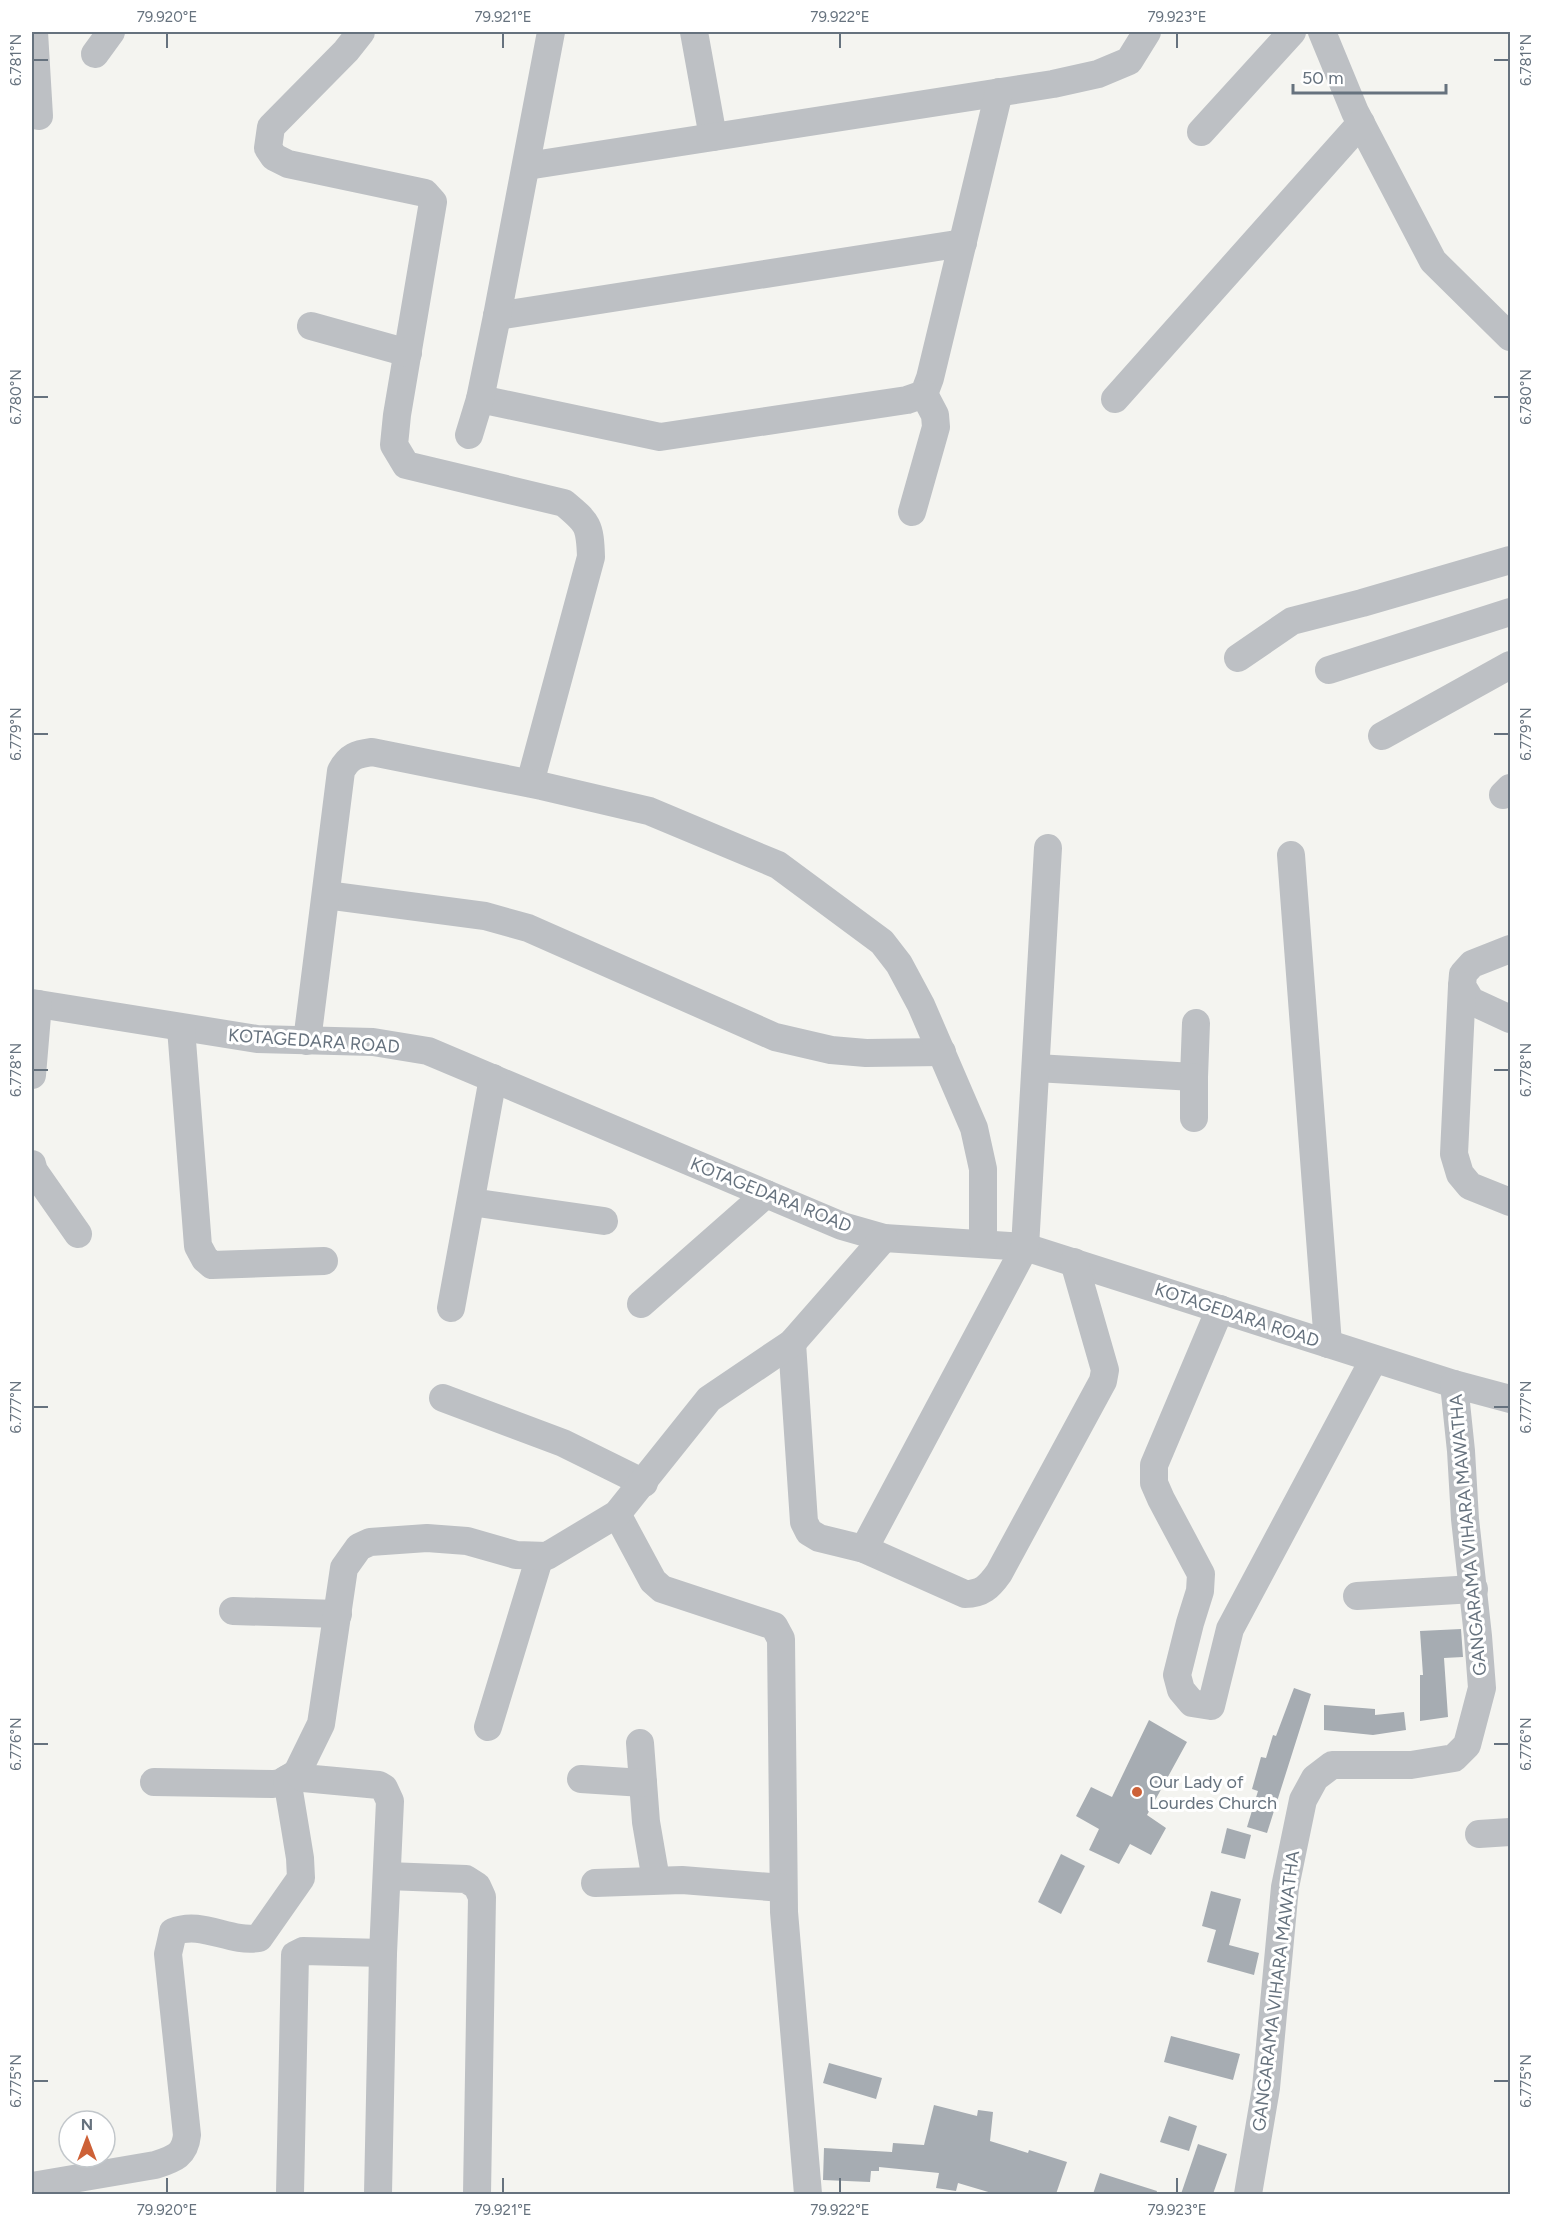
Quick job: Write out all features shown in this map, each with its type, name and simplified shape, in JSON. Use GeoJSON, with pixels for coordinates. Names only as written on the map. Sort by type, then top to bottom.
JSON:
{"type":"FeatureCollection","features":[{"type":"Feature","properties":{"kind":"street"},"geometry":{"type":"LineString","coordinates":[[34,32],[39,116]]}},
{"type":"Feature","properties":{"kind":"street"},"geometry":{"type":"LineString","coordinates":[[361,32],[346,51],[271,127],[268,147],[274,157],[288,164],[425,193],[433,202],[394,445],[406,465],[564,502],[584,519],[590,533],[591,557],[530,783]]}},
{"type":"Feature","properties":{"kind":"street"},"geometry":{"type":"LineString","coordinates":[[469,435],[480,399],[497,316],[551,32]]}},
{"type":"Feature","properties":{"kind":"street"},"geometry":{"type":"LineString","coordinates":[[694,32],[713,137]]}},
{"type":"Feature","properties":{"kind":"street"},"geometry":{"type":"LineString","coordinates":[[527,166],[999,92],[1098,74],[1129,61],[1147,32]]}},
{"type":"Feature","properties":{"kind":"street"},"geometry":{"type":"LineString","coordinates":[[1201,132],[1292,32]]}},
{"type":"Feature","properties":{"kind":"street"},"geometry":{"type":"LineString","coordinates":[[1322,32],[1361,123],[1433,261],[1510,337]]}},
{"type":"Feature","properties":{"kind":"street"},"geometry":{"type":"LineString","coordinates":[[912,512],[936,427],[935,415],[924,394],[930,378],[999,92]]}},
{"type":"Feature","properties":{"kind":"street"},"geometry":{"type":"LineString","coordinates":[[1115,399],[1361,123]]}},
{"type":"Feature","properties":{"kind":"street"},"geometry":{"type":"LineString","coordinates":[[497,316],[963,243]]}},
{"type":"Feature","properties":{"kind":"street"},"geometry":{"type":"LineString","coordinates":[[311,326],[408,353]]}},
{"type":"Feature","properties":{"kind":"street"},"geometry":{"type":"LineString","coordinates":[[480,399],[660,437],[907,400],[924,394]]}},
{"type":"Feature","properties":{"kind":"street"},"geometry":{"type":"LineString","coordinates":[[1238,658],[1292,621],[1510,560]]}},
{"type":"Feature","properties":{"kind":"street"},"geometry":{"type":"LineString","coordinates":[[1329,670],[1510,612]]}},
{"type":"Feature","properties":{"kind":"street"},"geometry":{"type":"LineString","coordinates":[[1382,736],[1510,665]]}},
{"type":"Feature","properties":{"kind":"street"},"geometry":{"type":"LineString","coordinates":[[307,1041],[341,771],[354,755],[372,752],[530,783],[649,811],[778,865],[882,942],[899,964],[910,984],[974,1128],[983,1169],[983,1243]]}},
{"type":"Feature","properties":{"kind":"street"},"geometry":{"type":"LineString","coordinates":[[864,1549],[1025,1246],[1048,848]]}},
{"type":"Feature","properties":{"kind":"street"},"geometry":{"type":"LineString","coordinates":[[1291,855],[1329,1344]]}},
{"type":"Feature","properties":{"kind":"street"},"geometry":{"type":"LineString","coordinates":[[326,895],[485,916],[528,928],[775,1037],[831,1050],[942,1052]]}},
{"type":"Feature","properties":{"kind":"street"},"geometry":{"type":"LineString","coordinates":[[1510,949],[1472,964],[1463,974],[1454,1154],[1460,1174],[1470,1186],[1510,1202]]}},
{"type":"Feature","properties":{"kind":"street"},"geometry":{"type":"LineString","coordinates":[[1462,986],[1471,1001],[1510,1019]]}},
{"type":"Feature","properties":{"kind":"street"},"geometry":{"type":"LineString","coordinates":[[32,1075],[35,1003]]}},
{"type":"Feature","properties":{"kind":"street","name":"KOTAGEDARA ROAD"},"geometry":{"type":"LineString","coordinates":[[35,1003],[257,1039],[373,1042],[428,1051],[842,1226],[884,1238],[1025,1246],[1374,1359],[1510,1399]]}},
{"type":"Feature","properties":{"kind":"street"},"geometry":{"type":"LineString","coordinates":[[1194,1118],[1196,1023]]}},
{"type":"Feature","properties":{"kind":"street"},"geometry":{"type":"LineString","coordinates":[[181,1028],[198,1246],[201,1253],[212,1265],[324,1261]]}},
{"type":"Feature","properties":{"kind":"street"},"geometry":{"type":"LineString","coordinates":[[1036,1068],[1194,1077]]}},
{"type":"Feature","properties":{"kind":"street"},"geometry":{"type":"LineString","coordinates":[[452,1308],[493,1078]]}},
{"type":"Feature","properties":{"kind":"street"},"geometry":{"type":"LineString","coordinates":[[32,1168],[78,1234]]}},
{"type":"Feature","properties":{"kind":"street"},"geometry":{"type":"LineString","coordinates":[[641,1304],[766,1194]]}},
{"type":"Feature","properties":{"kind":"street"},"geometry":{"type":"LineString","coordinates":[[471,1202],[604,1221]]}},
{"type":"Feature","properties":{"kind":"street"},"geometry":{"type":"LineString","coordinates":[[154,1782],[273,1784],[292,1776],[321,1724],[344,1568],[359,1547],[370,1542],[427,1538],[467,1540],[516,1555],[547,1556],[617,1514],[709,1399],[792,1343],[884,1238]]}},
{"type":"Feature","properties":{"kind":"street"},"geometry":{"type":"LineString","coordinates":[[792,1343],[804,1522],[809,1532],[819,1538],[864,1549],[964,1594],[976,1594],[988,1588],[999,1573],[1103,1381],[1105,1370],[1074,1262]]}},
{"type":"Feature","properties":{"kind":"street"},"geometry":{"type":"LineString","coordinates":[[1220,1309],[1154,1466],[1154,1483],[1157,1491],[1201,1574],[1200,1591],[1177,1675],[1181,1690],[1192,1703],[1211,1706],[1230,1629],[1374,1359]]}},
{"type":"Feature","properties":{"kind":"street","name":"GANGARAMA VIHARA MAWATHA"},"geometry":{"type":"LineString","coordinates":[[1248,2194],[1266,2088],[1285,1887],[1303,1800],[1315,1778],[1332,1765],[1411,1765],[1454,1758],[1467,1745],[1482,1688],[1454,1384]]}},
{"type":"Feature","properties":{"kind":"street"},"geometry":{"type":"LineString","coordinates":[[443,1398],[563,1443],[644,1483]]}},
{"type":"Feature","properties":{"kind":"street"},"geometry":{"type":"LineString","coordinates":[[617,1514],[653,1581],[662,1589],[774,1626],[781,1639],[783,1888],[808,2194]]}},
{"type":"Feature","properties":{"kind":"street"},"geometry":{"type":"LineString","coordinates":[[488,1727],[540,1556]]}},
{"type":"Feature","properties":{"kind":"street"},"geometry":{"type":"LineString","coordinates":[[1357,1596],[1474,1589]]}},
{"type":"Feature","properties":{"kind":"street"},"geometry":{"type":"LineString","coordinates":[[233,1611],[338,1614]]}},
{"type":"Feature","properties":{"kind":"street"},"geometry":{"type":"LineString","coordinates":[[640,1743],[646,1822],[656,1880]]}},
{"type":"Feature","properties":{"kind":"street"},"geometry":{"type":"LineString","coordinates":[[292,1776],[379,1785],[384,1788],[390,1801],[383,1953],[378,2194]]}},
{"type":"Feature","properties":{"kind":"street"},"geometry":{"type":"LineString","coordinates":[[32,2186],[155,2165],[175,2158],[186,2145],[188,2135],[168,1954],[170,1940],[173,1932],[183,1928],[197,1928],[239,1939],[259,1938],[301,1878],[292,1776]]}},
{"type":"Feature","properties":{"kind":"street"},"geometry":{"type":"LineString","coordinates":[[581,1779],[643,1783]]}},
{"type":"Feature","properties":{"kind":"street"},"geometry":{"type":"LineString","coordinates":[[1479,1834],[1510,1832]]}},
{"type":"Feature","properties":{"kind":"street"},"geometry":{"type":"LineString","coordinates":[[387,1876],[466,1879],[477,1886],[482,1897],[477,2194]]}},
{"type":"Feature","properties":{"kind":"street"},"geometry":{"type":"LineString","coordinates":[[595,1883],[656,1880],[783,1888]]}},
{"type":"Feature","properties":{"kind":"street"},"geometry":{"type":"LineString","coordinates":[[290,2194],[295,1955],[303,1951],[383,1953]]}},
{"type":"Feature","properties":{"kind":"building"},"geometry":{"type":"Polygon","coordinates":[[[1461,1629],[1463,1657],[1444,1658],[1448,1717],[1420,1721],[1420,1675],[1423,1675],[1420,1631],[1461,1629]]]}},
{"type":"Feature","properties":{"kind":"building"},"geometry":{"type":"Polygon","coordinates":[[[1294,1688],[1311,1694],[1267,1833],[1247,1827],[1258,1791],[1252,1789],[1261,1757],[1266,1758],[1273,1735],[1276,1736],[1294,1688]]]}},
{"type":"Feature","properties":{"kind":"building"},"geometry":{"type":"Polygon","coordinates":[[[1324,1705],[1375,1709],[1375,1715],[1404,1712],[1406,1730],[1373,1735],[1324,1730],[1324,1705]]]}},
{"type":"Feature","properties":{"kind":"building","name":"Our Lady of Lourdes Church"},"geometry":{"type":"Polygon","coordinates":[[[1149,1720],[1187,1742],[1147,1815],[1166,1828],[1151,1855],[1130,1844],[1119,1864],[1089,1850],[1099,1829],[1076,1816],[1091,1787],[1112,1797],[1149,1720]]]}},
{"type":"Feature","properties":{"kind":"building"},"geometry":{"type":"Polygon","coordinates":[[[1227,1828],[1251,1835],[1245,1859],[1221,1853],[1227,1828]]]}},
{"type":"Feature","properties":{"kind":"building"},"geometry":{"type":"Polygon","coordinates":[[[1061,1854],[1085,1866],[1061,1914],[1038,1902],[1061,1854]]]}},
{"type":"Feature","properties":{"kind":"building"},"geometry":{"type":"Polygon","coordinates":[[[1211,1891],[1241,1899],[1229,1945],[1259,1953],[1254,1975],[1207,1962],[1216,1930],[1202,1926],[1211,1891]]]}},
{"type":"Feature","properties":{"kind":"building"},"geometry":{"type":"Polygon","coordinates":[[[1171,2036],[1240,2054],[1233,2080],[1164,2062],[1171,2036]]]}},
{"type":"Feature","properties":{"kind":"building"},"geometry":{"type":"Polygon","coordinates":[[[829,2063],[882,2078],[876,2099],[823,2083],[829,2063]]]}},
{"type":"Feature","properties":{"kind":"building"},"geometry":{"type":"Polygon","coordinates":[[[934,2105],[977,2116],[978,2110],[993,2112],[990,2141],[1067,2162],[1056,2194],[995,2194],[958,2183],[956,2191],[936,2188],[939,2173],[879,2167],[879,2171],[871,2171],[870,2182],[823,2180],[824,2148],[892,2152],[893,2143],[924,2145],[934,2105]]]}},
{"type":"Feature","properties":{"kind":"building"},"geometry":{"type":"Polygon","coordinates":[[[1169,2116],[1197,2126],[1189,2151],[1160,2142],[1169,2116]]]}},
{"type":"Feature","properties":{"kind":"building"},"geometry":{"type":"Polygon","coordinates":[[[1198,2144],[1227,2154],[1213,2194],[1181,2194],[1198,2144]]]}},
{"type":"Feature","properties":{"kind":"building"},"geometry":{"type":"Polygon","coordinates":[[[1100,2173],[1157,2191],[1156,2194],[1093,2194],[1100,2173]]]}},
{"type":"Feature","properties":{"kind":"place","name":"Our Lady of Lourdes Church"},"geometry":{"type":"Point","coordinates":[1137,1792]}}]}
